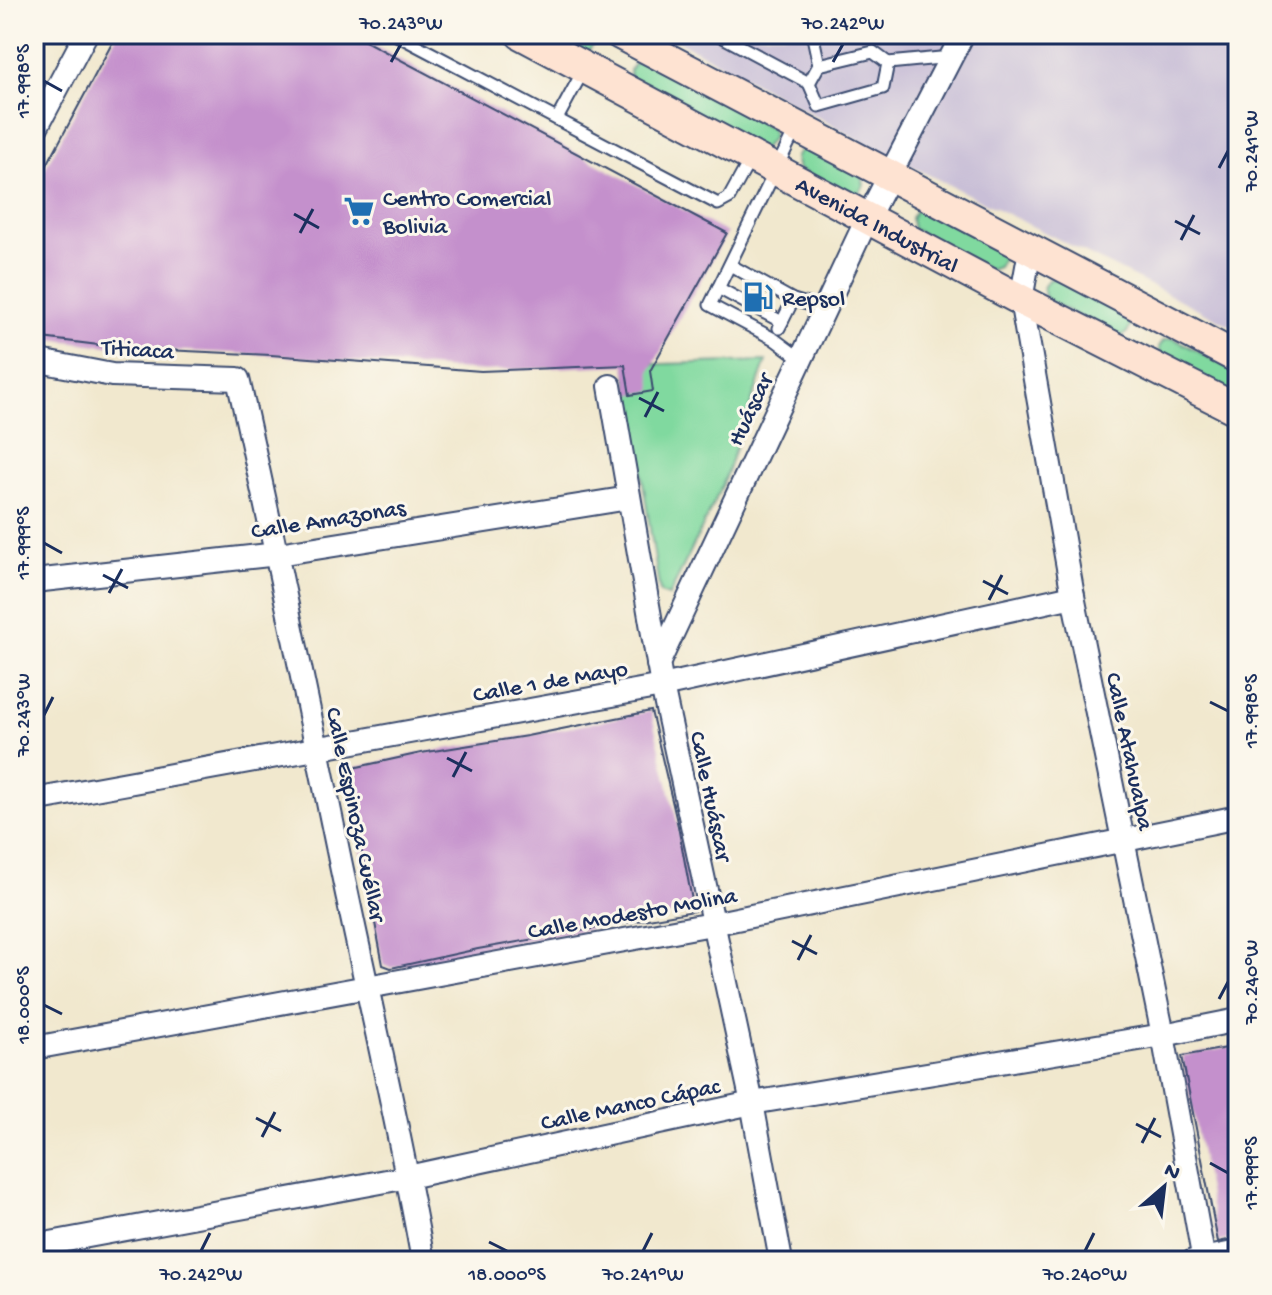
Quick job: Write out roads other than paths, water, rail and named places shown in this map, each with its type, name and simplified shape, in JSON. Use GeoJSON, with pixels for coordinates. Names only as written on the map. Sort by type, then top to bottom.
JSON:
{"type":"FeatureCollection","features":[{"type":"Feature","properties":{"kind":"main road","name":"Avenida Industrial"},"geometry":{"type":"LineString","coordinates":[[521,34],[1021,300],[1238,410]]}},
{"type":"Feature","properties":{"kind":"main road","name":"Avenida Industrial"},"geometry":{"type":"LineString","coordinates":[[636,39],[888,176],[1238,358]]}},
{"type":"Feature","properties":{"kind":"main road"},"geometry":{"type":"LineString","coordinates":[[594,73],[636,39]]}},
{"type":"Feature","properties":{"kind":"main road"},"geometry":{"type":"LineString","coordinates":[[1131,356],[1154,314]]}},
{"type":"Feature","properties":{"kind":"street"},"geometry":{"type":"LineString","coordinates":[[34,132],[86,34]]}},
{"type":"Feature","properties":{"kind":"street","name":"Huáscar"},"geometry":{"type":"LineString","coordinates":[[660,675],[867,219],[963,34]]}},
{"type":"Feature","properties":{"kind":"street","name":"Calle Atahualpa"},"geometry":{"type":"LineString","coordinates":[[1030,250],[1021,300],[1073,596],[1163,1035],[1200,1260]]}},
{"type":"Feature","properties":{"kind":"street","name":"Titicaca"},"geometry":{"type":"LineString","coordinates":[[34,360],[112,375],[238,379]]}},
{"type":"Feature","properties":{"kind":"street","name":"Calle Espinoza Cuéllar"},"geometry":{"type":"LineString","coordinates":[[238,379],[278,554],[423,1261]]}},
{"type":"Feature","properties":{"kind":"street","name":"Calle Huáscar"},"geometry":{"type":"LineString","coordinates":[[610,386],[660,675],[752,1103],[781,1261]]}},
{"type":"Feature","properties":{"kind":"street","name":"Calle Amazonas"},"geometry":{"type":"LineString","coordinates":[[34,581],[278,554],[629,498]]}},
{"type":"Feature","properties":{"kind":"street","name":"Calle 1 de Mayo"},"geometry":{"type":"LineString","coordinates":[[34,800],[316,748],[660,675],[1073,596]]}},
{"type":"Feature","properties":{"kind":"street","name":"Calle Modesto Molina"},"geometry":{"type":"LineString","coordinates":[[34,1048],[712,924],[1238,817]]}},
{"type":"Feature","properties":{"kind":"street","name":"Calle Manco Cápac"},"geometry":{"type":"LineString","coordinates":[[34,1246],[408,1177],[752,1103],[1238,1020]]}},
{"type":"Feature","properties":{"kind":"street"},"geometry":{"type":"LineString","coordinates":[[1200,1260],[1238,1252]]}},
{"type":"Feature","properties":{"kind":"lane"},"geometry":{"type":"LineString","coordinates":[[395,34],[718,204],[729,198],[797,127]]}},
{"type":"Feature","properties":{"kind":"lane"},"geometry":{"type":"LineString","coordinates":[[717,34],[809,83],[819,106],[883,88],[888,63]]}},
{"type":"Feature","properties":{"kind":"lane"},"geometry":{"type":"LineString","coordinates":[[808,34],[813,37],[819,65],[809,83]]}},
{"type":"Feature","properties":{"kind":"lane"},"geometry":{"type":"LineString","coordinates":[[819,65],[873,52],[888,63],[951,57]]}},
{"type":"Feature","properties":{"kind":"lane"},"geometry":{"type":"LineString","coordinates":[[557,119],[594,73]]}},
{"type":"Feature","properties":{"kind":"lane"},"geometry":{"type":"LineString","coordinates":[[763,164],[730,265],[710,305],[774,339],[801,359]]}},
{"type":"Feature","properties":{"kind":"lane"},"geometry":{"type":"LineString","coordinates":[[730,265],[793,300],[825,309]]}},
{"type":"Feature","properties":{"kind":"lane"},"geometry":{"type":"LineString","coordinates":[[718,288],[782,322]]}},
{"type":"Feature","properties":{"kind":"lane"},"geometry":{"type":"LineString","coordinates":[[774,339],[793,300]]}},
{"type":"Feature","properties":{"kind":"place","name":"Centro Comercial Bolivia"},"geometry":{"type":"Point","coordinates":[359,211]}},
{"type":"Feature","properties":{"kind":"place","name":"Repsol"},"geometry":{"type":"Point","coordinates":[758,297]}}]}
